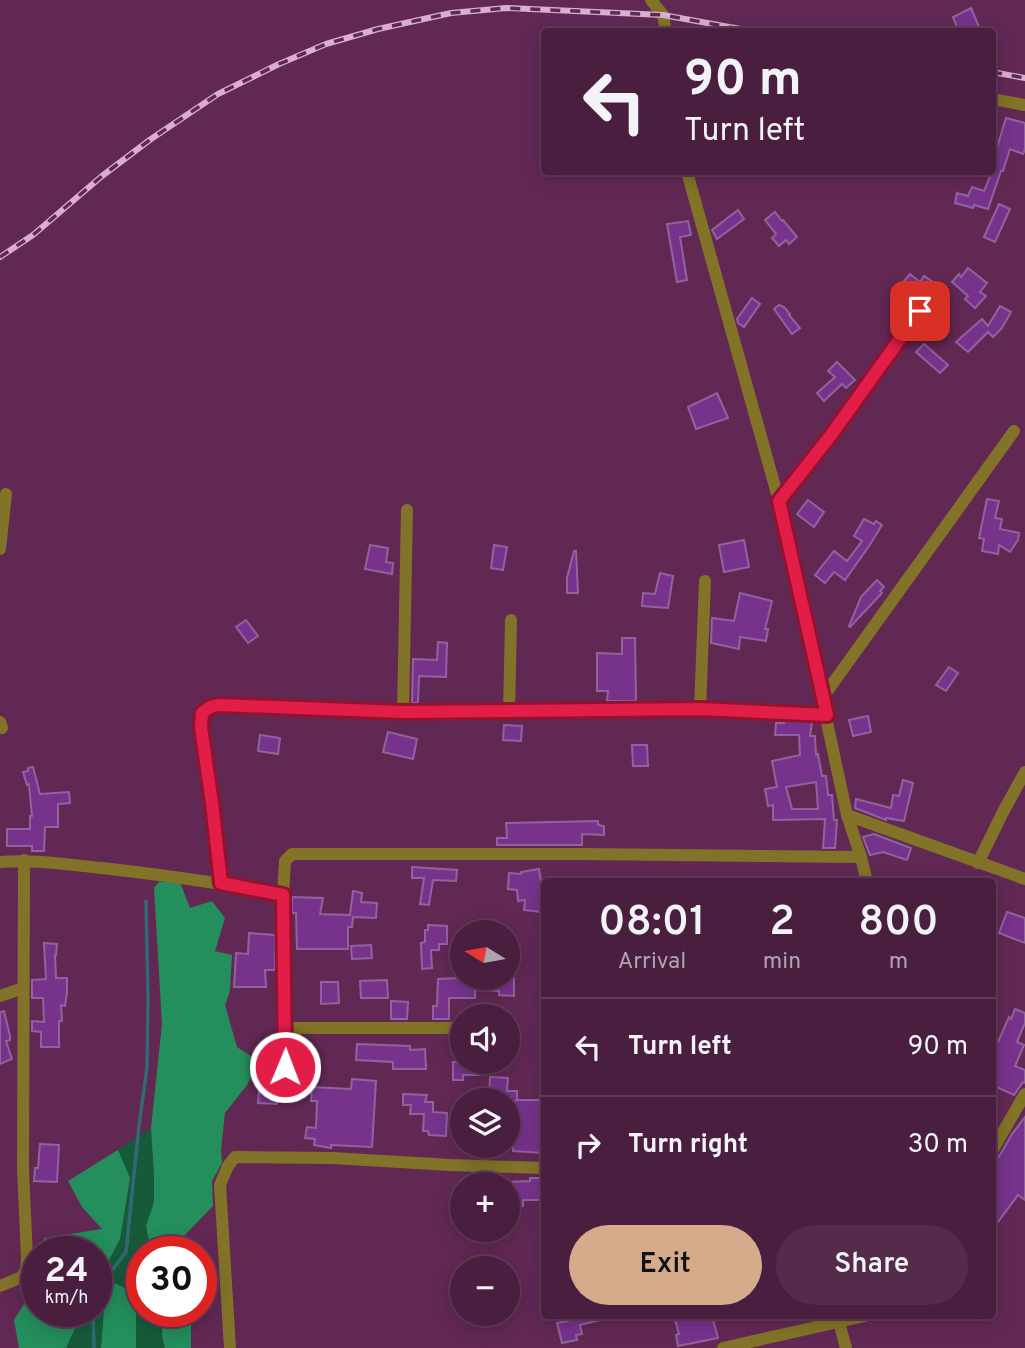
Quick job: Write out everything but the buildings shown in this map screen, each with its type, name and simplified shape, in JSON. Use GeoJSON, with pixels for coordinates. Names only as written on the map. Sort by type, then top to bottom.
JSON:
{"type":"FeatureCollection","features":[{"type":"Feature","properties":{"kind":"street"},"geometry":{"type":"LineString","coordinates":[[651,0],[663,15],[665,28]]}},
{"type":"Feature","properties":{"kind":"street"},"geometry":{"type":"LineString","coordinates":[[996,101],[1025,105]]}},
{"type":"Feature","properties":{"kind":"street"},"geometry":{"type":"LineString","coordinates":[[688,175],[779,501],[847,815],[866,878]]}},
{"type":"Feature","properties":{"kind":"street"},"geometry":{"type":"LineString","coordinates":[[779,501],[831,435],[920,311]]}},
{"type":"Feature","properties":{"kind":"street"},"geometry":{"type":"LineString","coordinates":[[823,697],[1014,431]]}},
{"type":"Feature","properties":{"kind":"street"},"geometry":{"type":"LineString","coordinates":[[1,540],[6,494]]}},
{"type":"Feature","properties":{"kind":"street"},"geometry":{"type":"LineString","coordinates":[[403,712],[407,510]]}},
{"type":"Feature","properties":{"kind":"street"},"geometry":{"type":"LineString","coordinates":[[700,709],[705,581]]}},
{"type":"Feature","properties":{"kind":"street"},"geometry":{"type":"LineString","coordinates":[[509,711],[511,620]]}},
{"type":"Feature","properties":{"kind":"street"},"geometry":{"type":"LineString","coordinates":[[221,883],[201,727],[202,713],[210,707],[218,705],[403,712],[700,709],[827,715]]}},
{"type":"Feature","properties":{"kind":"street"},"geometry":{"type":"LineString","coordinates":[[978,863],[1025,772]]}},
{"type":"Feature","properties":{"kind":"street"},"geometry":{"type":"LineString","coordinates":[[847,815],[1025,879]]}},
{"type":"Feature","properties":{"kind":"street"},"geometry":{"type":"LineString","coordinates":[[285,1067],[283,895],[285,861],[288,856],[596,854],[861,857]]}},
{"type":"Feature","properties":{"kind":"street"},"geometry":{"type":"LineString","coordinates":[[0,1286],[22,1278],[27,1257],[23,1170],[24,860]]}},
{"type":"Feature","properties":{"kind":"street"},"geometry":{"type":"LineString","coordinates":[[0,862],[24,860],[221,883],[283,895]]}},
{"type":"Feature","properties":{"kind":"street"},"geometry":{"type":"LineString","coordinates":[[0,996],[23,988]]}},
{"type":"Feature","properties":{"kind":"street"},"geometry":{"type":"LineString","coordinates":[[285,1028],[450,1028]]}},
{"type":"Feature","properties":{"kind":"street"},"geometry":{"type":"LineString","coordinates":[[996,1143],[1025,1094]]}},
{"type":"Feature","properties":{"kind":"street"},"geometry":{"type":"LineString","coordinates":[[230,1348],[220,1185],[235,1157],[332,1158],[541,1168]]}},
{"type":"Feature","properties":{"kind":"street"},"geometry":{"type":"LineString","coordinates":[[723,1348],[852,1319]]}},
{"type":"Feature","properties":{"kind":"street"},"geometry":{"type":"LineString","coordinates":[[839,1322],[846,1348]]}},
{"type":"Feature","properties":{"kind":"green space"},"geometry":{"type":"Polygon","coordinates":[[[159,882],[180,882],[190,908],[212,901],[225,918],[215,951],[232,955],[230,991],[225,1005],[237,1047],[260,1062],[247,1085],[225,1113],[222,1163],[212,1181],[213,1206],[184,1236],[148,1236],[146,1226],[154,1202],[151,1128],[162,1024],[154,888],[159,882]]]}},
{"type":"Feature","properties":{"kind":"green space"},"geometry":{"type":"Polygon","coordinates":[[[151,1128],[154,1202],[146,1226],[148,1236],[126,1236],[126,1299],[112,1306],[112,1254],[120,1239],[130,1178],[118,1150],[151,1128]]]}},
{"type":"Feature","properties":{"kind":"green space"},"geometry":{"type":"Polygon","coordinates":[[[118,1150],[130,1178],[120,1239],[112,1254],[112,1236],[57,1236],[102,1229],[82,1207],[68,1181],[118,1150]]]}},
{"type":"Feature","properties":{"kind":"green space"},"geometry":{"type":"Polygon","coordinates":[[[115,1283],[126,1289],[126,1327],[136,1327],[136,1348],[101,1348],[103,1327],[112,1327],[112,1290],[115,1283]]]}},
{"type":"Feature","properties":{"kind":"green space"},"geometry":{"type":"Polygon","coordinates":[[[21,1309],[21,1327],[76,1327],[66,1348],[19,1348],[14,1320],[21,1309]]]}},
{"type":"Feature","properties":{"kind":"green space"},"geometry":{"type":"Polygon","coordinates":[[[76,1327],[103,1327],[101,1348],[66,1348],[76,1327]]]}},
{"type":"Feature","properties":{"kind":"green space"},"geometry":{"type":"Polygon","coordinates":[[[136,1327],[162,1327],[165,1348],[136,1348],[136,1327]]]}},
{"type":"Feature","properties":{"kind":"green space"},"geometry":{"type":"Polygon","coordinates":[[[162,1327],[191,1327],[191,1348],[165,1348],[162,1327]]]}},
{"type":"Feature","properties":{"kind":"waterway"},"geometry":{"type":"LineString","coordinates":[[112,1270],[126,1252],[147,1067],[146,901]]}},
{"type":"Feature","properties":{"kind":"waterway"},"geometry":{"type":"LineString","coordinates":[[93,1327],[94,1348]]}},
{"type":"Feature","properties":{"kind":"railway"},"geometry":{"type":"LineString","coordinates":[[0,257],[33,235],[102,176],[151,139],[218,94],[326,44],[451,13],[506,8],[663,15],[735,28]]}},
{"type":"Feature","properties":{"kind":"railway"},"geometry":{"type":"LineString","coordinates":[[996,73],[1025,78]]}},
{"type":"Feature","properties":{"kind":"route"},"geometry":{"type":"LineString","coordinates":[[285,1067],[283,895],[221,883],[201,727],[202,713],[218,705],[403,712],[700,709],[827,715],[779,501],[831,435],[920,311]]}}]}
